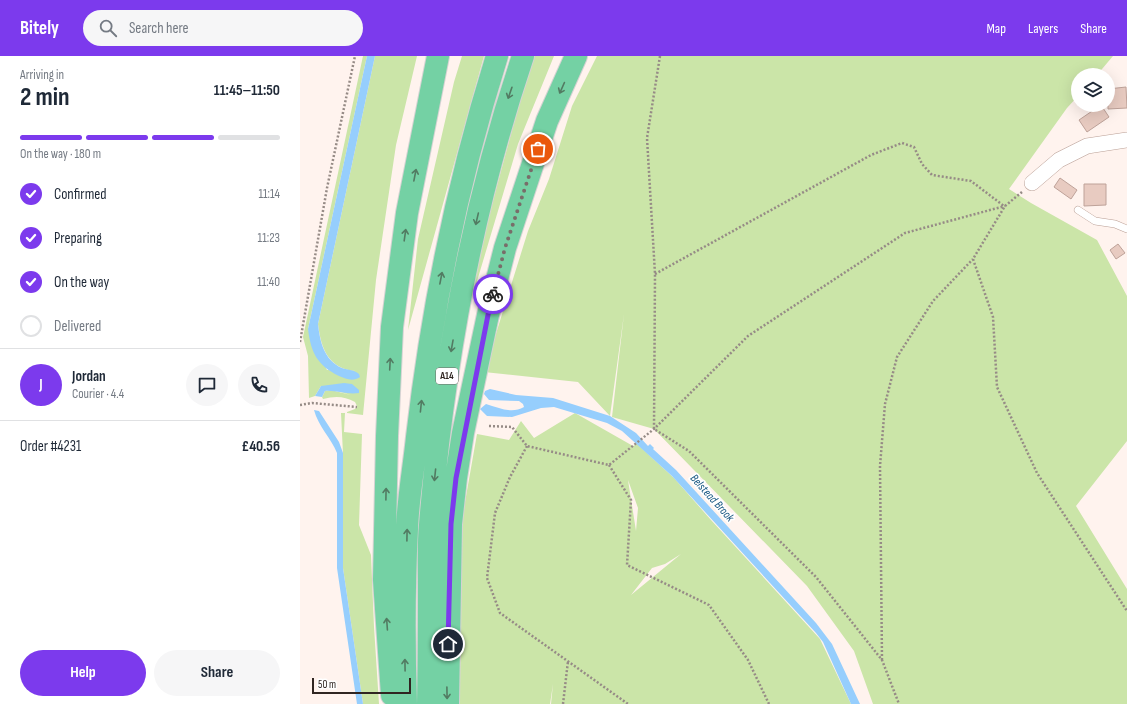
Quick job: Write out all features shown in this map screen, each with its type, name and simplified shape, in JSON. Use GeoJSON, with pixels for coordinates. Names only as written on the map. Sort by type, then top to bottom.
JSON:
{"type":"FeatureCollection","features":[{"type":"Feature","properties":{"kind":"highway"},"geometry":{"type":"LineString","coordinates":[[394,704],[391,694],[384,580],[387,436],[392,327],[408,213],[438,56]]}},
{"type":"Feature","properties":{"kind":"highway","name":"A14"},"geometry":{"type":"LineString","coordinates":[[406,704],[404,654],[407,527],[423,383],[441,281],[461,185],[497,56]]}},
{"type":"Feature","properties":{"kind":"highway","name":"A14"},"geometry":{"type":"LineString","coordinates":[[428,704],[430,527],[449,362],[463,284],[485,185],[504,111],[523,56]]}},
{"type":"Feature","properties":{"kind":"highway","name":"A14"},"geometry":{"type":"LineString","coordinates":[[448,704],[451,524],[456,478],[464,433],[488,315],[505,248],[547,121],[576,56]]}},
{"type":"Feature","properties":{"kind":"street"},"geometry":{"type":"LineString","coordinates":[[1032,183],[1059,160],[1087,146],[1127,140]]}},
{"type":"Feature","properties":{"kind":"lane"},"geometry":{"type":"LineString","coordinates":[[1078,210],[1095,220],[1115,224],[1127,229]]}},
{"type":"Feature","properties":{"kind":"path"},"geometry":{"type":"LineString","coordinates":[[300,342],[327,188],[355,56]]}},
{"type":"Feature","properties":{"kind":"path"},"geometry":{"type":"LineString","coordinates":[[654,429],[655,274],[646,138],[660,56]]}},
{"type":"Feature","properties":{"kind":"path"},"geometry":{"type":"LineString","coordinates":[[655,274],[871,155],[902,143],[914,147],[922,164],[932,175],[971,181],[1005,206]]}},
{"type":"Feature","properties":{"kind":"path"},"geometry":{"type":"LineString","coordinates":[[882,660],[880,466],[885,404],[897,357],[933,301],[973,260],[1005,206],[1032,183]]}},
{"type":"Feature","properties":{"kind":"path"},"geometry":{"type":"LineString","coordinates":[[609,465],[654,429],[748,336],[905,233],[1005,206]]}},
{"type":"Feature","properties":{"kind":"path"},"geometry":{"type":"LineString","coordinates":[[973,260],[993,317],[997,387],[1037,473],[1127,611]]}},
{"type":"Feature","properties":{"kind":"path"},"geometry":{"type":"LineString","coordinates":[[300,405],[312,403],[338,404],[357,407]]}},
{"type":"Feature","properties":{"kind":"path"},"geometry":{"type":"LineString","coordinates":[[489,426],[512,427],[527,446],[609,465],[631,500],[627,565],[710,605],[748,660],[769,704]]}},
{"type":"Feature","properties":{"kind":"path"},"geometry":{"type":"LineString","coordinates":[[654,429],[689,451],[816,577],[882,660],[899,704]]}},
{"type":"Feature","properties":{"kind":"path"},"geometry":{"type":"LineString","coordinates":[[527,446],[510,477],[495,513],[487,578],[500,613],[628,704]]}},
{"type":"Feature","properties":{"kind":"path"},"geometry":{"type":"LineString","coordinates":[[563,704],[568,661]]}},
{"type":"Feature","properties":{"kind":"green space"},"geometry":{"type":"Polygon","coordinates":[[[363,56],[367,56],[308,329],[327,370],[356,371],[346,369],[332,362],[321,341],[318,324],[375,56],[417,56],[396,145],[376,280],[363,415],[347,413],[355,409],[357,406],[355,402],[351,400],[339,397],[323,399],[322,397],[325,391],[331,390],[351,395],[321,386],[315,396],[309,398],[308,356],[303,337],[363,56]]]}},
{"type":"Feature","properties":{"kind":"green space"},"geometry":{"type":"Polygon","coordinates":[[[462,56],[484,56],[408,330],[418,239],[454,82],[462,56]]]}},
{"type":"Feature","properties":{"kind":"green space"},"geometry":{"type":"Polygon","coordinates":[[[532,56],[554,56],[518,144],[466,318],[475,267],[532,56]]]}},
{"type":"Feature","properties":{"kind":"green space"},"geometry":{"type":"Polygon","coordinates":[[[597,56],[1113,56],[1103,68],[1071,68],[1071,104],[1009,189],[1097,240],[1127,296],[1127,441],[1076,506],[1127,589],[1127,704],[873,704],[854,651],[807,586],[654,429],[612,417],[624,314],[610,416],[578,382],[484,372],[528,231],[549,179],[572,106],[597,56]]]}},
{"type":"Feature","properties":{"kind":"green space"},"geometry":{"type":"Polygon","coordinates":[[[341,413],[345,413],[344,432],[362,434],[359,525],[371,555],[379,704],[363,704],[343,568],[343,454],[341,413]]]}},
{"type":"Feature","properties":{"kind":"green space"},"geometry":{"type":"Polygon","coordinates":[[[575,413],[633,446],[637,444],[674,478],[820,639],[851,704],[551,704],[553,684],[550,704],[457,704],[462,519],[477,434],[509,440],[521,421],[534,438],[575,413]],[[628,480],[636,531],[638,508],[628,480]],[[681,554],[665,564],[652,568],[631,595],[681,554]]]}},
{"type":"Feature","properties":{"kind":"water"},"geometry":{"type":"Polygon","coordinates":[[[367,56],[375,56],[318,324],[324,350],[331,360],[342,368],[359,374],[360,377],[352,380],[331,372],[320,363],[313,352],[308,329],[367,56]]]}},
{"type":"Feature","properties":{"kind":"water"},"geometry":{"type":"Polygon","coordinates":[[[344,383],[352,384],[359,390],[359,393],[325,391],[322,397],[315,396],[321,386],[344,383]]]}},
{"type":"Feature","properties":{"kind":"water"},"geometry":{"type":"Polygon","coordinates":[[[490,389],[516,395],[553,398],[610,416],[636,433],[648,446],[650,444],[654,448],[653,449],[676,470],[816,623],[832,644],[860,704],[851,704],[823,642],[816,633],[672,476],[622,431],[607,423],[554,407],[541,408],[512,417],[487,416],[480,409],[486,404],[501,409],[510,410],[524,407],[519,401],[489,400],[484,394],[485,391],[490,389]]]}},
{"type":"Feature","properties":{"kind":"water"},"geometry":{"type":"Polygon","coordinates":[[[314,410],[319,411],[339,442],[343,453],[343,568],[363,704],[357,704],[337,568],[337,453],[318,421],[314,410]]]}},
{"type":"Feature","properties":{"kind":"building"},"geometry":{"type":"Polygon","coordinates":[[[1126,87],[1127,108],[1115,109],[1115,88],[1126,87]]]}},
{"type":"Feature","properties":{"kind":"building"},"geometry":{"type":"Polygon","coordinates":[[[1091,112],[1106,112],[1109,117],[1087,132],[1079,120],[1091,112]]]}},
{"type":"Feature","properties":{"kind":"building"},"geometry":{"type":"Polygon","coordinates":[[[1060,178],[1077,190],[1071,199],[1054,187],[1060,178]]]}},
{"type":"Feature","properties":{"kind":"building"},"geometry":{"type":"Polygon","coordinates":[[[1084,184],[1106,184],[1106,205],[1084,206],[1084,184]]]}},
{"type":"Feature","properties":{"kind":"building"},"geometry":{"type":"Polygon","coordinates":[[[1118,244],[1125,253],[1116,259],[1110,250],[1118,244]]]}},
{"type":"Feature","properties":{"kind":"way so far"},"geometry":{"type":"LineString","coordinates":[[493,294],[505,248],[538,149]]}},
{"type":"Feature","properties":{"kind":"route"},"geometry":{"type":"LineString","coordinates":[[448,644],[451,524],[456,478],[493,294]]}},
{"type":"Feature","properties":{"kind":"water label","name":"Belstead Brook"},"geometry":{"type":"Point","coordinates":[712,498]}}]}
